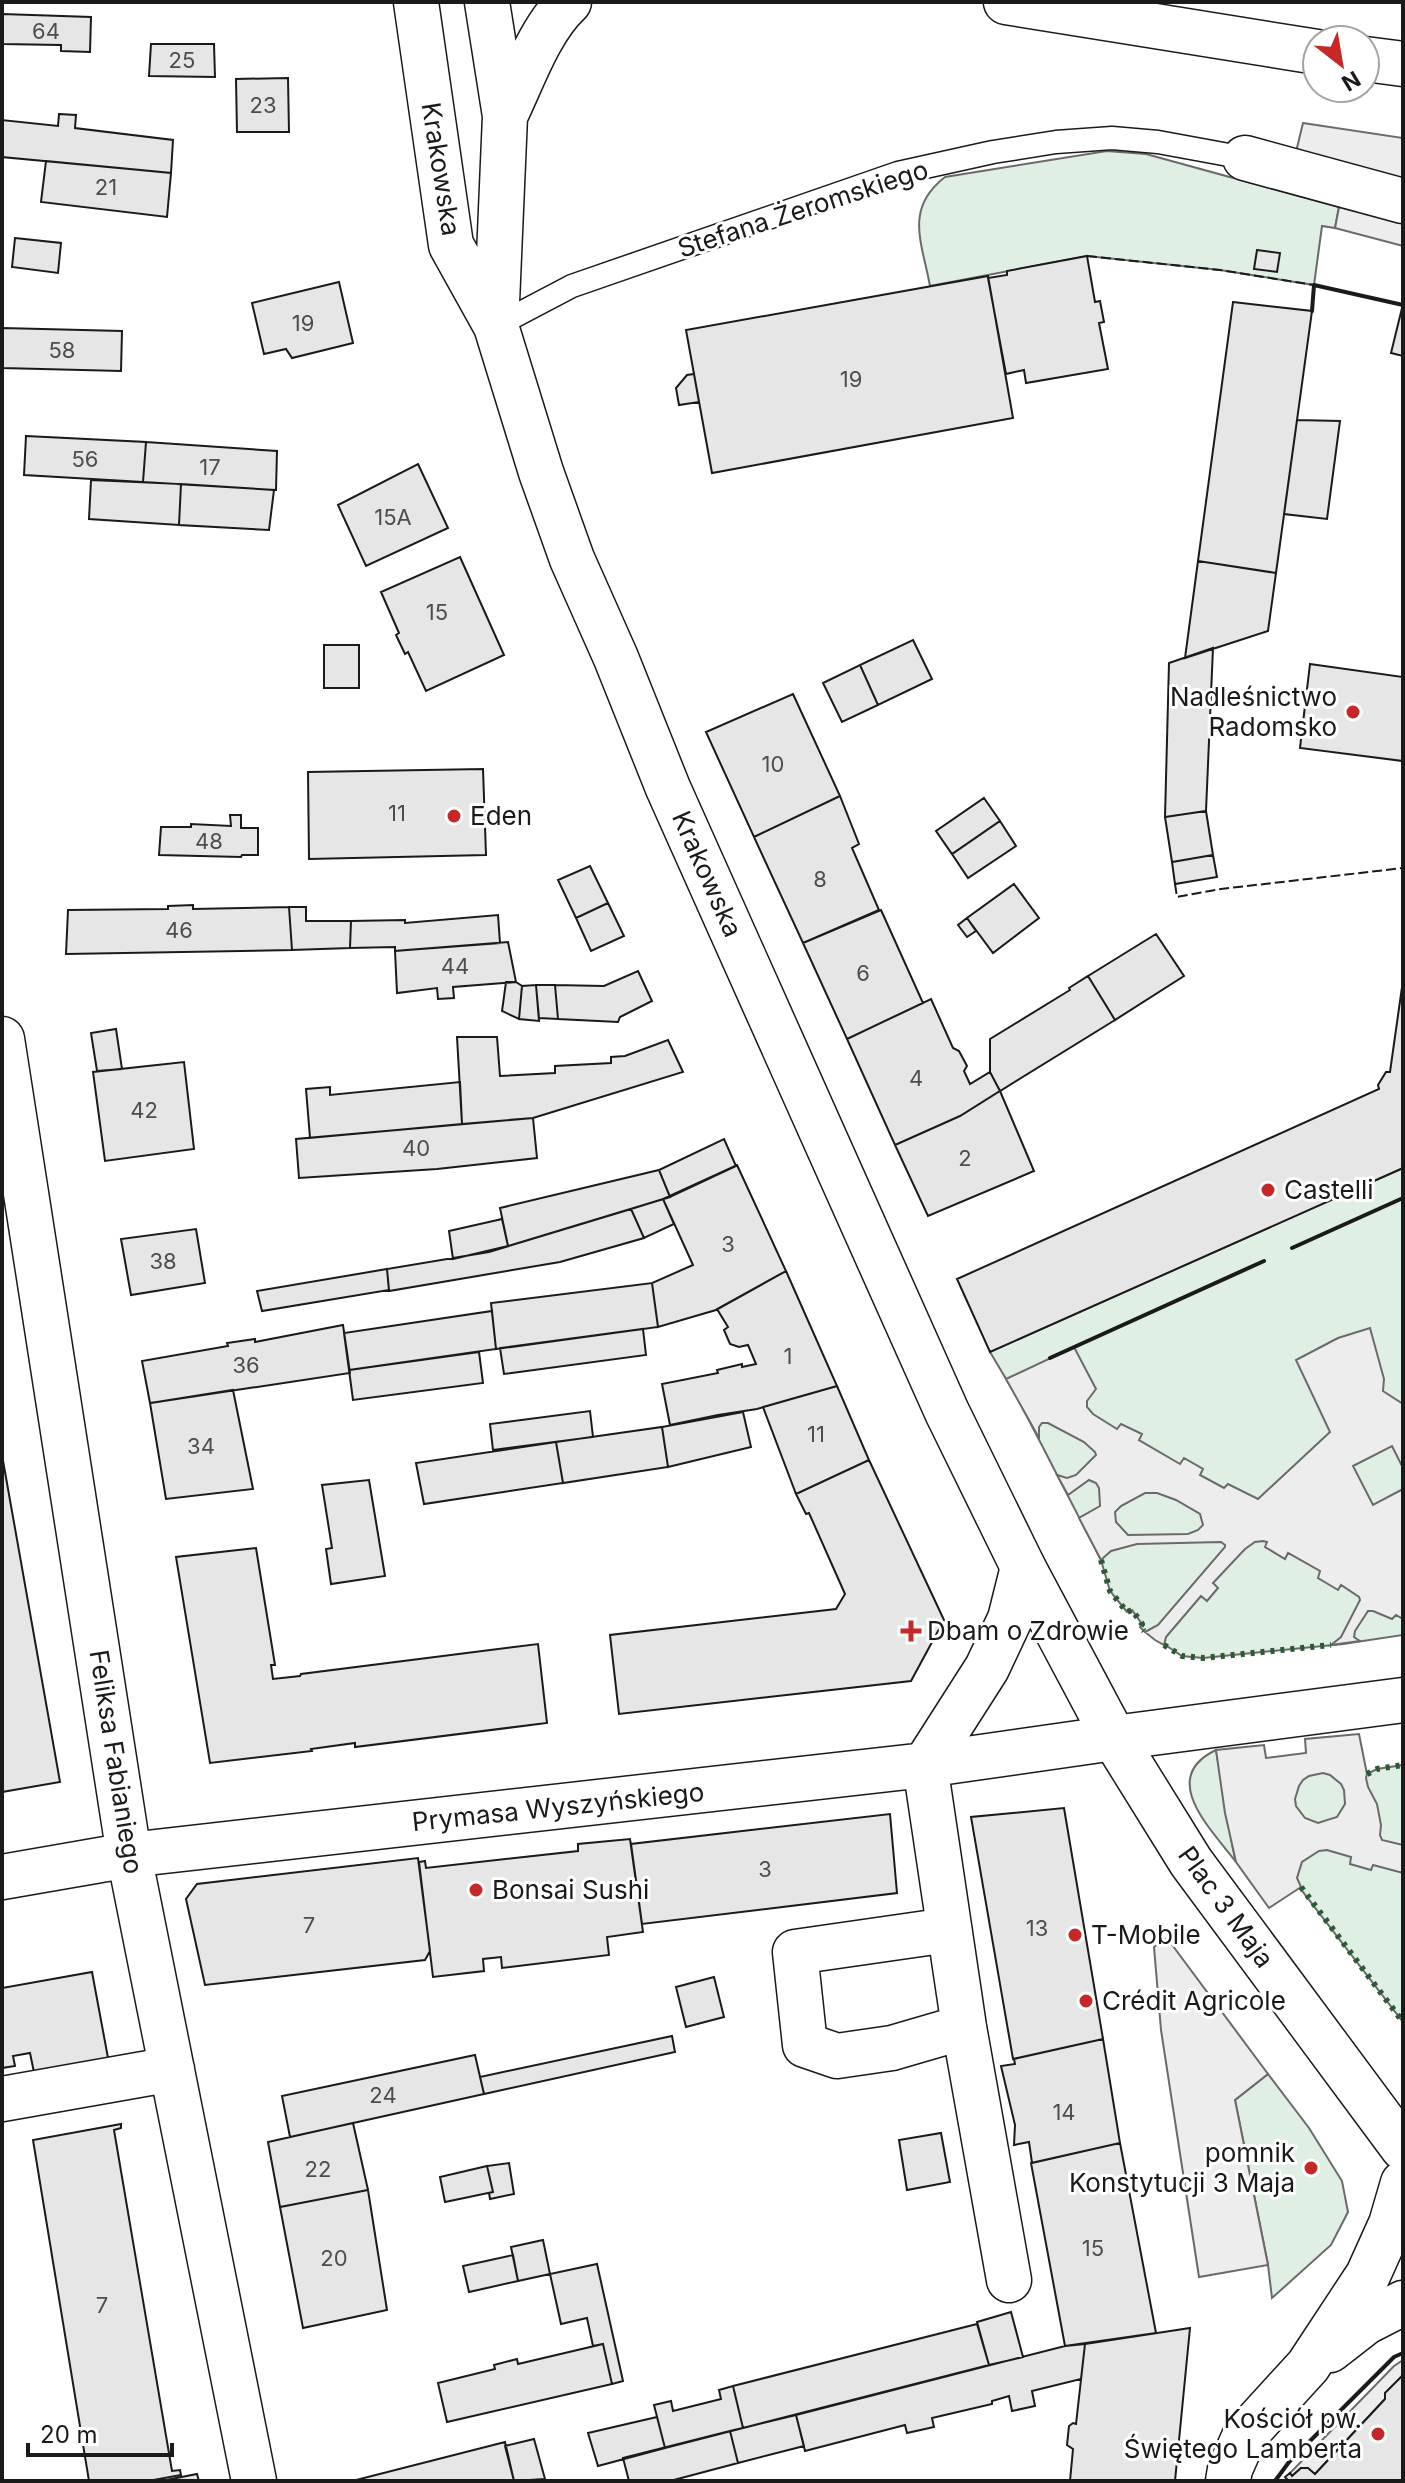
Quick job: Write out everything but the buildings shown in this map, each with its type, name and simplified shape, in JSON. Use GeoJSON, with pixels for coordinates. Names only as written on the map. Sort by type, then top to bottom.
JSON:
{"type":"FeatureCollection","features":[{"type":"Feature","properties":{"kind":"street","name":"Krakowska"},"geometry":{"type":"LineString","coordinates":[[416,2],[451,245],[496,326],[541,472],[572,559],[674,802],[947,1412]]}},
{"type":"Feature","properties":{"kind":"street","name":"Krakowska"},"geometry":{"type":"LineString","coordinates":[[487,2],[505,116],[496,326]]}},
{"type":"Feature","properties":{"kind":"street"},"geometry":{"type":"LineString","coordinates":[[505,116],[545,32],[569,2]]}},
{"type":"Feature","properties":{"kind":"street"},"geometry":{"type":"LineString","coordinates":[[1006,2],[1301,49]]}},
{"type":"Feature","properties":{"kind":"street"},"geometry":{"type":"LineString","coordinates":[[1381,61],[1403,64]]}},
{"type":"Feature","properties":{"kind":"street","name":"Stefana Żeromskiego"},"geometry":{"type":"LineString","coordinates":[[1245,158],[1403,201]]}},
{"type":"Feature","properties":{"kind":"street","name":"Feliksa Fabianiego"},"geometry":{"type":"LineString","coordinates":[[2,1039],[129,1855],[254,2481]]}},
{"type":"Feature","properties":{"kind":"street","name":"Plac 3 Maja"},"geometry":{"type":"LineString","coordinates":[[947,1412],[1023,1567],[1114,1738],[1191,1862],[1403,2148]]}},
{"type":"Feature","properties":{"kind":"street"},"geometry":{"type":"LineString","coordinates":[[1009,2280],[948,1930],[925,1765],[987,1668],[1010,1619],[1023,1567]]}},
{"type":"Feature","properties":{"kind":"street"},"geometry":{"type":"LineString","coordinates":[[1114,1738],[1403,1700]]}},
{"type":"Feature","properties":{"kind":"street","name":"Prymasa Wyszyńskiego"},"geometry":{"type":"LineString","coordinates":[[2,1877],[129,1855],[925,1765],[1114,1738]]}},
{"type":"Feature","properties":{"kind":"street"},"geometry":{"type":"LineString","coordinates":[[948,1930],[795,1952],[805,2045],[837,2056],[892,2048],[964,2027]]}},
{"type":"Feature","properties":{"kind":"street"},"geometry":{"type":"LineString","coordinates":[[2,2099],[172,2069]]}},
{"type":"Feature","properties":{"kind":"street"},"geometry":{"type":"LineString","coordinates":[[1228,2481],[1245,2435],[1308,2366],[1368,2275],[1391,2224],[1403,2183]]}},
{"type":"Feature","properties":{"kind":"street"},"geometry":{"type":"LineString","coordinates":[[1308,2366],[1366,2322],[1403,2303]]}},
{"type":"Feature","properties":{"kind":"lane","name":"Stefana Żeromskiego"},"geometry":{"type":"LineString","coordinates":[[496,326],[572,286],[898,173],[993,152],[1056,142],[1112,138],[1158,142],[1245,158]]}},
{"type":"Feature","properties":{"kind":"green space"},"geometry":{"type":"Polygon","coordinates":[[[1107,151],[1146,154],[1339,207],[1335,228],[1322,226],[1314,285],[1220,270],[1087,256],[930,286],[920,241],[920,214],[932,189],[945,177],[1107,151]]]}},
{"type":"Feature","properties":{"kind":"green space"},"geometry":{"type":"Polygon","coordinates":[[[1403,1168],[1403,1635],[1203,1658],[1182,1656],[1144,1631],[1132,1610],[1127,1612],[1110,1591],[1101,1560],[1018,1399],[990,1352],[1403,1168]]]}},
{"type":"Feature","properties":{"kind":"green space"},"geometry":{"type":"Polygon","coordinates":[[[1216,1750],[1236,1862],[1204,1820],[1190,1789],[1191,1775],[1199,1762],[1216,1750]]]}},
{"type":"Feature","properties":{"kind":"green space"},"geometry":{"type":"Polygon","coordinates":[[[1403,1765],[1403,2022],[1290,1875],[1279,1778],[1331,1770],[1367,1774],[1377,1769],[1403,1765]]]}},
{"type":"Feature","properties":{"kind":"green space"},"geometry":{"type":"Polygon","coordinates":[[[1268,2074],[1309,2128],[1342,2181],[1348,2212],[1331,2245],[1272,2298],[1235,2100],[1268,2074]]]}},
{"type":"Feature","properties":{"kind":"shaded area"},"geometry":{"type":"Polygon","coordinates":[[[1303,123],[1403,138],[1403,183],[1295,156],[1303,123]]]}},
{"type":"Feature","properties":{"kind":"shaded area"},"geometry":{"type":"Polygon","coordinates":[[[1339,207],[1403,223],[1403,246],[1335,228],[1339,207]]]}},
{"type":"Feature","properties":{"kind":"shaded area"},"geometry":{"type":"Polygon","coordinates":[[[1370,1328],[1384,1379],[1383,1391],[1403,1404],[1403,1468],[1392,1446],[1353,1466],[1373,1505],[1403,1489],[1403,1619],[1396,1615],[1392,1619],[1368,1611],[1355,1631],[1354,1637],[1360,1641],[1331,1645],[1341,1637],[1359,1597],[1341,1585],[1338,1590],[1318,1578],[1320,1571],[1288,1553],[1285,1559],[1265,1547],[1267,1542],[1263,1541],[1245,1549],[1213,1583],[1218,1588],[1207,1601],[1201,1596],[1166,1637],[1164,1645],[1155,1640],[1145,1632],[1158,1625],[1225,1545],[1221,1542],[1137,1544],[1111,1551],[1101,1560],[1079,1518],[1100,1506],[1099,1488],[1089,1480],[1068,1495],[1057,1475],[1067,1478],[1076,1475],[1096,1455],[1095,1452],[1084,1442],[1048,1423],[1042,1423],[1039,1427],[1039,1438],[1006,1379],[1074,1347],[1096,1389],[1087,1401],[1087,1407],[1093,1414],[1117,1429],[1121,1424],[1142,1434],[1139,1440],[1180,1464],[1184,1458],[1203,1469],[1200,1475],[1224,1488],[1228,1484],[1258,1499],[1330,1432],[1296,1360],[1338,1338],[1370,1328]],[[1145,1493],[1115,1512],[1116,1522],[1128,1535],[1188,1534],[1203,1525],[1200,1514],[1157,1493],[1145,1493]]]}},
{"type":"Feature","properties":{"kind":"shaded area"},"geometry":{"type":"Polygon","coordinates":[[[1359,1734],[1368,1787],[1377,1804],[1380,1835],[1382,1840],[1403,1845],[1403,1873],[1373,1865],[1371,1870],[1350,1864],[1351,1857],[1327,1850],[1319,1851],[1302,1862],[1297,1878],[1301,1887],[1269,1908],[1236,1862],[1216,1750],[1264,1745],[1266,1758],[1306,1753],[1305,1739],[1359,1734]],[[1330,1775],[1309,1776],[1299,1786],[1296,1806],[1305,1818],[1318,1823],[1337,1817],[1345,1804],[1341,1784],[1330,1775]]]}},
{"type":"Feature","properties":{"kind":"shaded area"},"geometry":{"type":"Polygon","coordinates":[[[1167,1938],[1268,2074],[1235,2100],[1268,2265],[1199,2277],[1161,2030],[1154,1947],[1167,1938]]]}},
{"type":"Feature","properties":{"kind":"shaded area"},"geometry":{"type":"Polygon","coordinates":[[[1403,2360],[1403,2375],[1385,2399],[1315,2474],[1301,2468],[1292,2476],[1290,2473],[1403,2360]]]}},
{"type":"Feature","properties":{"kind":"hedge"},"geometry":{"type":"LineString","coordinates":[[1101,1560],[1110,1591],[1127,1612],[1132,1610],[1144,1631]]}},
{"type":"Feature","properties":{"kind":"hedge"},"geometry":{"type":"LineString","coordinates":[[1164,1645],[1182,1656],[1203,1658],[1331,1645]]}},
{"type":"Feature","properties":{"kind":"hedge"},"geometry":{"type":"LineString","coordinates":[[1367,1774],[1377,1769],[1403,1765]]}},
{"type":"Feature","properties":{"kind":"hedge"},"geometry":{"type":"LineString","coordinates":[[1301,1887],[1403,2022]]}},
{"type":"Feature","properties":{"kind":"fence"},"geometry":{"type":"LineString","coordinates":[[1087,256],[1220,270],[1314,285]]}},
{"type":"Feature","properties":{"kind":"fence"},"geometry":{"type":"LineString","coordinates":[[1175,884],[1177,897],[1403,868]]}},
{"type":"Feature","properties":{"kind":"wall"},"geometry":{"type":"LineString","coordinates":[[1312,311],[1314,285],[1403,305]]}},
{"type":"Feature","properties":{"kind":"wall"},"geometry":{"type":"LineString","coordinates":[[1292,1248],[1403,1198]]}},
{"type":"Feature","properties":{"kind":"wall"},"geometry":{"type":"LineString","coordinates":[[1050,1358],[1264,1261]]}},
{"type":"Feature","properties":{"kind":"wall"},"geometry":{"type":"LineString","coordinates":[[1275,2481],[1289,2462],[1394,2357],[1403,2353]]}},
{"type":"Feature","properties":{"kind":"place","name":"Nadleśnictwo Radomsko"},"geometry":{"type":"Point","coordinates":[1353,712]}},
{"type":"Feature","properties":{"kind":"place","name":"Eden"},"geometry":{"type":"Point","coordinates":[454,816]}},
{"type":"Feature","properties":{"kind":"place","name":"Castelli"},"geometry":{"type":"Point","coordinates":[1268,1190]}},
{"type":"Feature","properties":{"kind":"place","name":"Dbam o Zdrowie"},"geometry":{"type":"Point","coordinates":[911,1631]}},
{"type":"Feature","properties":{"kind":"place","name":"Bonsai Sushi"},"geometry":{"type":"Point","coordinates":[476,1890]}},
{"type":"Feature","properties":{"kind":"place","name":"T-Mobile"},"geometry":{"type":"Point","coordinates":[1075,1935]}},
{"type":"Feature","properties":{"kind":"place","name":"Crédit Agricole"},"geometry":{"type":"Point","coordinates":[1086,2001]}},
{"type":"Feature","properties":{"kind":"place","name":"pomnik Konstytucji 3 Maja"},"geometry":{"type":"Point","coordinates":[1311,2168]}},
{"type":"Feature","properties":{"kind":"place","name":"Kościół pw. Świętego Lamberta"},"geometry":{"type":"Point","coordinates":[1378,2434]}}]}
